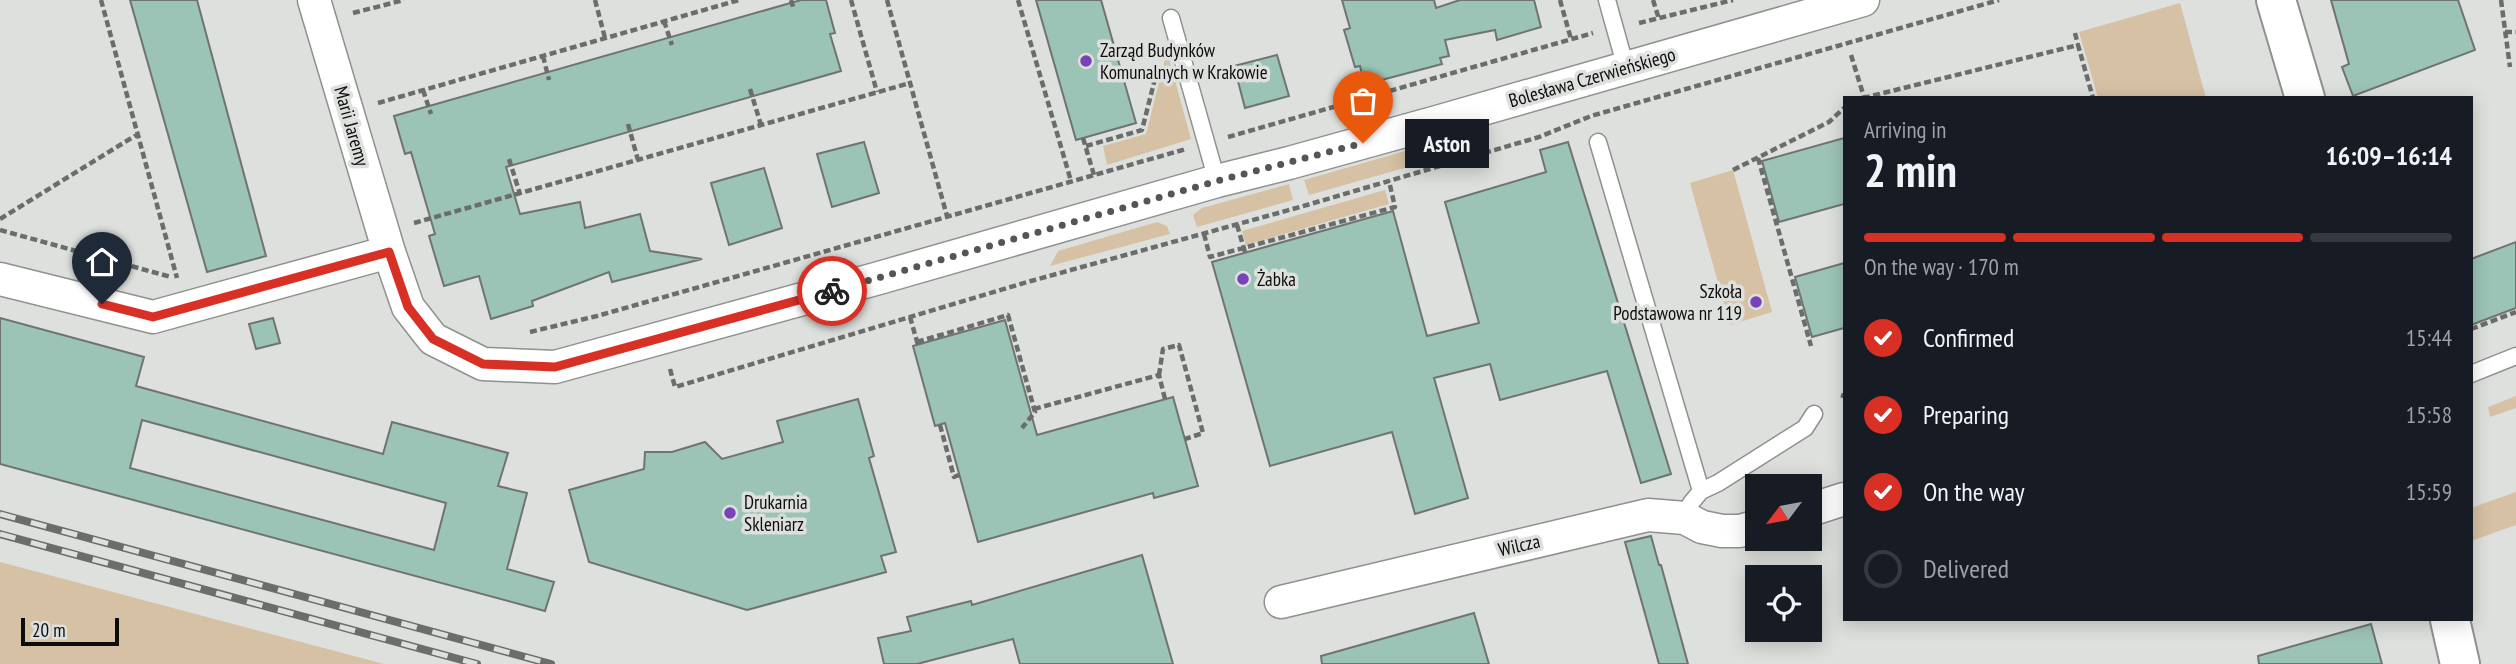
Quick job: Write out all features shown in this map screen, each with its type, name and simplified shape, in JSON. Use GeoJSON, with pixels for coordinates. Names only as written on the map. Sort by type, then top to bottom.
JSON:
{"type":"FeatureCollection","features":[{"type":"Feature","properties":{"kind":"street","name":"Marii Jaremy"},"geometry":{"type":"LineString","coordinates":[[314,0],[408,307],[433,339]]}},
{"type":"Feature","properties":{"kind":"street","name":"Bolesława Czerwieńskiego"},"geometry":{"type":"LineString","coordinates":[[433,339],[483,364],[555,367],[1217,181],[1302,160],[1863,0]]}},
{"type":"Feature","properties":{"kind":"street"},"geometry":{"type":"LineString","coordinates":[[2276,0],[2304,96]]}},
{"type":"Feature","properties":{"kind":"street"},"geometry":{"type":"LineString","coordinates":[[0,279],[153,317],[386,242]]}},
{"type":"Feature","properties":{"kind":"street"},"geometry":{"type":"LineString","coordinates":[[1822,506],[1843,499]]}},
{"type":"Feature","properties":{"kind":"street","name":"Wilcza"},"geometry":{"type":"LineString","coordinates":[[1281,602],[1648,515],[1685,518],[1702,527],[1722,530],[1745,530]]}},
{"type":"Feature","properties":{"kind":"street"},"geometry":{"type":"LineString","coordinates":[[2450,621],[2460,664]]}},
{"type":"Feature","properties":{"kind":"lane"},"geometry":{"type":"LineString","coordinates":[[1607,0],[1626,68]]}},
{"type":"Feature","properties":{"kind":"lane"},"geometry":{"type":"LineString","coordinates":[[1171,18],[1217,181]]}},
{"type":"Feature","properties":{"kind":"lane"},"geometry":{"type":"LineString","coordinates":[[1598,142],[1701,491]]}},
{"type":"Feature","properties":{"kind":"lane"},"geometry":{"type":"LineString","coordinates":[[2473,373],[2516,356]]}},
{"type":"Feature","properties":{"kind":"lane"},"geometry":{"type":"LineString","coordinates":[[1685,518],[1691,503],[1701,491],[1805,428],[1814,414]]}},
{"type":"Feature","properties":{"kind":"path"},"geometry":{"type":"LineString","coordinates":[[101,0],[177,278]]}},
{"type":"Feature","properties":{"kind":"path"},"geometry":{"type":"LineString","coordinates":[[350,0],[353,13],[404,0]]}},
{"type":"Feature","properties":{"kind":"path"},"geometry":{"type":"LineString","coordinates":[[595,0],[605,38]]}},
{"type":"Feature","properties":{"kind":"path"},"geometry":{"type":"LineString","coordinates":[[378,103],[739,0]]}},
{"type":"Feature","properties":{"kind":"path"},"geometry":{"type":"LineString","coordinates":[[790,0],[794,10]]}},
{"type":"Feature","properties":{"kind":"path"},"geometry":{"type":"LineString","coordinates":[[851,0],[877,92]]}},
{"type":"Feature","properties":{"kind":"path"},"geometry":{"type":"LineString","coordinates":[[887,0],[947,216]]}},
{"type":"Feature","properties":{"kind":"path"},"geometry":{"type":"LineString","coordinates":[[1018,0],[1071,181]]}},
{"type":"Feature","properties":{"kind":"path"},"geometry":{"type":"LineString","coordinates":[[1560,0],[1572,39]]}},
{"type":"Feature","properties":{"kind":"path"},"geometry":{"type":"LineString","coordinates":[[521,334],[597,316],[1615,27],[1733,0]]}},
{"type":"Feature","properties":{"kind":"path"},"geometry":{"type":"LineString","coordinates":[[675,387],[1539,137],[1591,116],[1999,0]]}},
{"type":"Feature","properties":{"kind":"path"},"geometry":{"type":"LineString","coordinates":[[2501,0],[2510,67]]}},
{"type":"Feature","properties":{"kind":"path"},"geometry":{"type":"LineString","coordinates":[[664,21],[671,45]]}},
{"type":"Feature","properties":{"kind":"path"},"geometry":{"type":"LineString","coordinates":[[2505,33],[2516,32]]}},
{"type":"Feature","properties":{"kind":"path"},"geometry":{"type":"LineString","coordinates":[[2075,33],[2092,96]]}},
{"type":"Feature","properties":{"kind":"path"},"geometry":{"type":"LineString","coordinates":[[1086,146],[1142,130],[1164,45],[1176,42]]}},
{"type":"Feature","properties":{"kind":"path"},"geometry":{"type":"LineString","coordinates":[[1871,96],[2078,45]]}},
{"type":"Feature","properties":{"kind":"path"},"geometry":{"type":"LineString","coordinates":[[1851,55],[1862,96]]}},
{"type":"Feature","properties":{"kind":"path"},"geometry":{"type":"LineString","coordinates":[[543,56],[549,80]]}},
{"type":"Feature","properties":{"kind":"path"},"geometry":{"type":"LineString","coordinates":[[386,242],[520,194],[910,83]]}},
{"type":"Feature","properties":{"kind":"path"},"geometry":{"type":"LineString","coordinates":[[750,89],[761,125]]}},
{"type":"Feature","properties":{"kind":"path"},"geometry":{"type":"LineString","coordinates":[[374,90],[381,116]]}},
{"type":"Feature","properties":{"kind":"path"},"geometry":{"type":"LineString","coordinates":[[423,90],[431,114]]}},
{"type":"Feature","properties":{"kind":"path"},"geometry":{"type":"LineString","coordinates":[[1733,170],[1829,122],[1843,109]]}},
{"type":"Feature","properties":{"kind":"path"},"geometry":{"type":"LineString","coordinates":[[628,124],[638,160]]}},
{"type":"Feature","properties":{"kind":"path"},"geometry":{"type":"LineString","coordinates":[[0,219],[138,134]]}},
{"type":"Feature","properties":{"kind":"path"},"geometry":{"type":"LineString","coordinates":[[1083,138],[1094,174]]}},
{"type":"Feature","properties":{"kind":"path"},"geometry":{"type":"LineString","coordinates":[[1758,158],[1811,346]]}},
{"type":"Feature","properties":{"kind":"path"},"geometry":{"type":"LineString","coordinates":[[509,159],[520,194]]}},
{"type":"Feature","properties":{"kind":"path"},"geometry":{"type":"LineString","coordinates":[[1204,234],[1210,257],[1244,250],[1395,207],[1389,181]]}},
{"type":"Feature","properties":{"kind":"path"},"geometry":{"type":"LineString","coordinates":[[1237,225],[1244,250]]}},
{"type":"Feature","properties":{"kind":"path"},"geometry":{"type":"LineString","coordinates":[[0,230],[186,281]]}},
{"type":"Feature","properties":{"kind":"path"},"geometry":{"type":"LineString","coordinates":[[2473,328],[2516,312]]}},
{"type":"Feature","properties":{"kind":"path"},"geometry":{"type":"LineString","coordinates":[[910,317],[917,343],[1008,314],[1035,412],[1023,428]]}},
{"type":"Feature","properties":{"kind":"path"},"geometry":{"type":"LineString","coordinates":[[662,338],[677,394]]}},
{"type":"Feature","properties":{"kind":"path"},"geometry":{"type":"LineString","coordinates":[[1166,399],[1158,374],[1163,349],[1179,345],[1203,433],[1185,439]]}},
{"type":"Feature","properties":{"kind":"path"},"geometry":{"type":"LineString","coordinates":[[1034,409],[1158,374]]}},
{"type":"Feature","properties":{"kind":"path"},"geometry":{"type":"LineString","coordinates":[[940,425],[954,477],[959,475]]}},
{"type":"Feature","properties":{"kind":"shaded area"},"geometry":{"type":"Polygon","coordinates":[[[2180,3],[2205,96],[2097,96],[2079,32],[2180,3]]]}},
{"type":"Feature","properties":{"kind":"shaded area"},"geometry":{"type":"Polygon","coordinates":[[[1167,51],[1191,139],[1107,165],[1103,146],[1146,134],[1167,51]]]}},
{"type":"Feature","properties":{"kind":"shaded area"},"geometry":{"type":"Polygon","coordinates":[[[1482,129],[1486,145],[1309,195],[1304,180],[1482,129]]]}},
{"type":"Feature","properties":{"kind":"shaded area"},"geometry":{"type":"Polygon","coordinates":[[[1733,170],[1772,312],[1730,325],[1690,183],[1733,170]]]}},
{"type":"Feature","properties":{"kind":"shaded area"},"geometry":{"type":"Polygon","coordinates":[[[1289,184],[1293,200],[1197,227],[1193,215],[1202,208],[1289,184]]]}},
{"type":"Feature","properties":{"kind":"shaded area"},"geometry":{"type":"Polygon","coordinates":[[[1385,190],[1389,204],[1246,245],[1242,231],[1385,190]]]}},
{"type":"Feature","properties":{"kind":"shaded area"},"geometry":{"type":"Polygon","coordinates":[[[1157,222],[1167,226],[1170,234],[1050,266],[1058,251],[1157,222]]]}},
{"type":"Feature","properties":{"kind":"shaded area"},"geometry":{"type":"Polygon","coordinates":[[[2516,396],[2516,408],[2490,417],[2488,407],[2516,396]]]}},
{"type":"Feature","properties":{"kind":"shaded area"},"geometry":{"type":"Polygon","coordinates":[[[2516,492],[2516,525],[2473,540],[2473,507],[2516,492]]]}},
{"type":"Feature","properties":{"kind":"shaded area"},"geometry":{"type":"Polygon","coordinates":[[[0,562],[384,664],[0,664],[0,562]]]}},
{"type":"Feature","properties":{"kind":"building"},"geometry":{"type":"Polygon","coordinates":[[[130,0],[197,0],[266,256],[207,272],[130,0]]]}},
{"type":"Feature","properties":{"kind":"building"},"geometry":{"type":"Polygon","coordinates":[[[801,0],[826,0],[835,33],[830,34],[841,71],[506,167],[520,214],[580,202],[585,228],[640,214],[650,251],[702,259],[612,282],[609,272],[532,301],[533,306],[491,319],[479,276],[444,286],[429,236],[435,234],[411,152],[405,154],[394,116],[801,0]]]}},
{"type":"Feature","properties":{"kind":"building","name":"Zarząd Budynków Komunalnych w Krakowie"},"geometry":{"type":"Polygon","coordinates":[[[1036,0],[1101,0],[1136,123],[1076,140],[1036,0]]]}},
{"type":"Feature","properties":{"kind":"building"},"geometry":{"type":"Polygon","coordinates":[[[1342,0],[1434,0],[1436,8],[1460,0],[1534,0],[1541,27],[1497,40],[1495,30],[1445,40],[1449,56],[1440,58],[1442,64],[1374,82],[1372,75],[1363,78],[1360,66],[1355,67],[1344,30],[1350,28],[1342,0]]]}},
{"type":"Feature","properties":{"kind":"building"},"geometry":{"type":"Polygon","coordinates":[[[2331,0],[2458,0],[2475,50],[2353,96],[2342,67],[2349,64],[2331,0]]]}},
{"type":"Feature","properties":{"kind":"building"},"geometry":{"type":"Polygon","coordinates":[[[1277,55],[1289,96],[1245,108],[1234,66],[1277,55]]]}},
{"type":"Feature","properties":{"kind":"building"},"geometry":{"type":"Polygon","coordinates":[[[1843,138],[1843,204],[1779,222],[1762,161],[1843,138]]]}},
{"type":"Feature","properties":{"kind":"building"},"geometry":{"type":"Polygon","coordinates":[[[864,142],[879,193],[832,207],[817,154],[864,142]]]}},
{"type":"Feature","properties":{"kind":"building"},"geometry":{"type":"Polygon","coordinates":[[[1568,142],[1671,474],[1641,483],[1607,371],[1500,400],[1490,364],[1434,378],[1468,498],[1415,514],[1392,432],[1270,466],[1212,262],[1393,211],[1427,336],[1479,323],[1445,202],[1546,172],[1540,150],[1568,142]]]}},
{"type":"Feature","properties":{"kind":"building"},"geometry":{"type":"Polygon","coordinates":[[[764,168],[782,228],[729,245],[711,183],[764,168]]]}},
{"type":"Feature","properties":{"kind":"building"},"geometry":{"type":"Polygon","coordinates":[[[2516,242],[2516,308],[2473,324],[2473,258],[2516,242]]]}},
{"type":"Feature","properties":{"kind":"building"},"geometry":{"type":"Polygon","coordinates":[[[1843,263],[1843,328],[1812,337],[1795,277],[1843,263]]]}},
{"type":"Feature","properties":{"kind":"building"},"geometry":{"type":"Polygon","coordinates":[[[0,318],[144,357],[136,386],[383,454],[392,422],[508,453],[498,486],[527,493],[507,569],[554,582],[545,611],[0,464],[0,318]],[[142,420],[130,468],[434,550],[446,503],[142,420]]]}},
{"type":"Feature","properties":{"kind":"building"},"geometry":{"type":"Polygon","coordinates":[[[273,318],[280,343],[256,349],[249,324],[273,318]]]}},
{"type":"Feature","properties":{"kind":"building"},"geometry":{"type":"Polygon","coordinates":[[[1005,320],[1037,435],[1173,397],[1198,486],[1154,498],[1153,493],[978,542],[945,423],[935,426],[913,346],[1005,320]]]}},
{"type":"Feature","properties":{"kind":"building","name":"Drukarnia Skleniarz"},"geometry":{"type":"Polygon","coordinates":[[[858,399],[874,456],[869,458],[896,552],[881,556],[886,572],[747,610],[589,562],[569,490],[644,469],[645,452],[672,452],[705,442],[722,459],[783,442],[777,421],[858,399]]]}},
{"type":"Feature","properties":{"kind":"building"},"geometry":{"type":"Polygon","coordinates":[[[1651,536],[1688,664],[1659,664],[1625,542],[1651,536]]]}},
{"type":"Feature","properties":{"kind":"building"},"geometry":{"type":"Polygon","coordinates":[[[1142,555],[1173,664],[1020,664],[1013,639],[917,664],[884,664],[878,638],[911,631],[907,617],[971,601],[972,605],[1142,555]]]}},
{"type":"Feature","properties":{"kind":"building"},"geometry":{"type":"Polygon","coordinates":[[[1474,613],[1489,664],[1322,664],[1321,656],[1474,613]]]}},
{"type":"Feature","properties":{"kind":"building"},"geometry":{"type":"Polygon","coordinates":[[[2371,624],[2382,664],[2259,664],[2258,656],[2371,624]]]}},
{"type":"Feature","properties":{"kind":"railway"},"geometry":{"type":"LineString","coordinates":[[0,514],[551,664]]}},
{"type":"Feature","properties":{"kind":"railway"},"geometry":{"type":"LineString","coordinates":[[0,534],[477,664]]}},
{"type":"Feature","properties":{"kind":"way so far"},"geometry":{"type":"LineString","coordinates":[[832,291],[1217,181],[1363,143]]}},
{"type":"Feature","properties":{"kind":"place","name":"Zarząd Budynków Komunalnych w Krakowie"},"geometry":{"type":"Point","coordinates":[1086,61]}},
{"type":"Feature","properties":{"kind":"place","name":"Aston"},"geometry":{"type":"Point","coordinates":[1363,143]}},
{"type":"Feature","properties":{"kind":"place","name":"Żabka"},"geometry":{"type":"Point","coordinates":[1243,279]}},
{"type":"Feature","properties":{"kind":"place","name":"Szkoła Podstawowa nr 119"},"geometry":{"type":"Point","coordinates":[1756,302]}},
{"type":"Feature","properties":{"kind":"place","name":"Drukarnia Skleniarz"},"geometry":{"type":"Point","coordinates":[730,513]}},
{"type":"Feature","properties":{"kind":"route"},"geometry":{"type":"LineString","coordinates":[[102,304],[153,317],[389,252],[408,307],[433,339],[483,364],[555,367],[832,291]]}}]}
